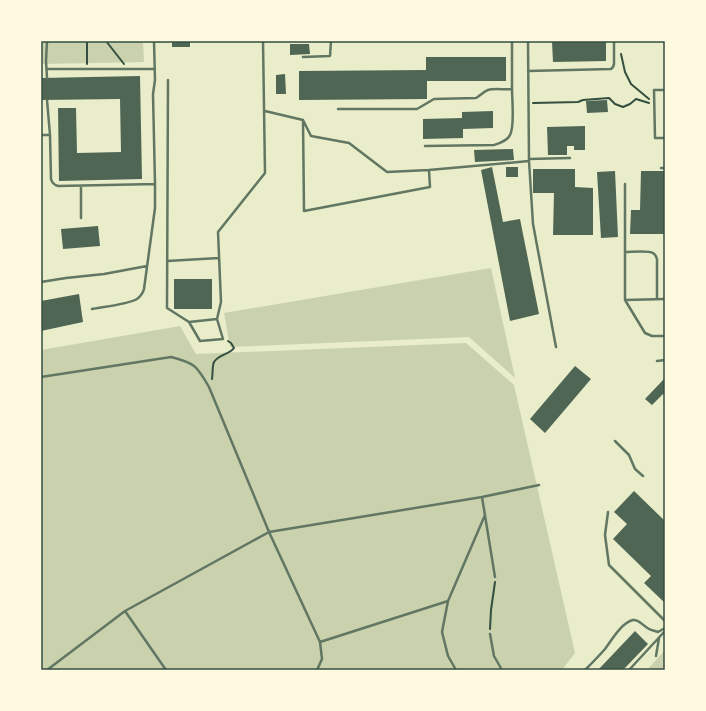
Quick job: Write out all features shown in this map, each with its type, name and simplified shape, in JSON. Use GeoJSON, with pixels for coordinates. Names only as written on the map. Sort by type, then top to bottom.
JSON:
{"type":"FeatureCollection","features":[{"type":"Feature","properties":{"kind":"lane"},"geometry":{"type":"LineString","coordinates":[[47,41],[47,78]]}},
{"type":"Feature","properties":{"kind":"lane"},"geometry":{"type":"LineString","coordinates":[[92,309],[131,302],[138,299],[144,288],[155,208],[153,94],[155,80],[154,41],[165,41]]}},
{"type":"Feature","properties":{"kind":"lane"},"geometry":{"type":"LineString","coordinates":[[168,80],[167,308],[189,322],[200,341],[223,339],[217,318],[221,302],[218,232],[265,173],[263,41]]}},
{"type":"Feature","properties":{"kind":"lane"},"geometry":{"type":"LineString","coordinates":[[303,57],[330,56],[331,41]]}},
{"type":"Feature","properties":{"kind":"lane"},"geometry":{"type":"LineString","coordinates":[[425,146],[494,146],[503,143],[510,136],[512,128],[512,41]]}},
{"type":"Feature","properties":{"kind":"lane"},"geometry":{"type":"LineString","coordinates":[[528,41],[529,160],[533,224],[556,347]]}},
{"type":"Feature","properties":{"kind":"lane"},"geometry":{"type":"LineString","coordinates":[[528,71],[611,69],[614,64],[614,41]]}},
{"type":"Feature","properties":{"kind":"lane"},"geometry":{"type":"LineString","coordinates":[[47,69],[155,69]]}},
{"type":"Feature","properties":{"kind":"lane"},"geometry":{"type":"LineString","coordinates":[[338,109],[417,108],[434,99],[476,98],[486,91],[512,90]]}},
{"type":"Feature","properties":{"kind":"lane"},"geometry":{"type":"LineString","coordinates":[[665,90],[654,90],[655,138],[665,138]]}},
{"type":"Feature","properties":{"kind":"lane"},"geometry":{"type":"LineString","coordinates":[[47,100],[50,135],[51,179],[54,185],[81,186],[155,184]]}},
{"type":"Feature","properties":{"kind":"lane"},"geometry":{"type":"LineString","coordinates":[[265,111],[303,120],[312,136],[349,144],[387,172],[430,170],[529,160],[570,158]]}},
{"type":"Feature","properties":{"kind":"lane"},"geometry":{"type":"LineString","coordinates":[[303,120],[304,211],[430,187],[430,170]]}},
{"type":"Feature","properties":{"kind":"lane"},"geometry":{"type":"LineString","coordinates":[[41,135],[50,135]]}},
{"type":"Feature","properties":{"kind":"lane"},"geometry":{"type":"LineString","coordinates":[[625,184],[625,300],[645,333],[652,336],[665,336]]}},
{"type":"Feature","properties":{"kind":"lane"},"geometry":{"type":"LineString","coordinates":[[81,186],[81,218]]}},
{"type":"Feature","properties":{"kind":"lane"},"geometry":{"type":"LineString","coordinates":[[625,252],[649,252],[656,255],[657,299]]}},
{"type":"Feature","properties":{"kind":"lane"},"geometry":{"type":"LineString","coordinates":[[167,261],[219,258]]}},
{"type":"Feature","properties":{"kind":"lane"},"geometry":{"type":"LineString","coordinates":[[41,282],[104,274],[147,266]]}},
{"type":"Feature","properties":{"kind":"lane"},"geometry":{"type":"LineString","coordinates":[[625,300],[665,299]]}},
{"type":"Feature","properties":{"kind":"lane"},"geometry":{"type":"LineString","coordinates":[[189,322],[217,318]]}},
{"type":"Feature","properties":{"kind":"lane"},"geometry":{"type":"LineString","coordinates":[[41,377],[171,358],[185,360],[196,366],[209,386],[268,532],[320,642],[322,659],[317,670]]}},
{"type":"Feature","properties":{"kind":"lane"},"geometry":{"type":"LineString","coordinates":[[657,361],[665,360]]}},
{"type":"Feature","properties":{"kind":"lane"},"geometry":{"type":"LineString","coordinates":[[615,441],[629,454],[636,469],[643,476]]}},
{"type":"Feature","properties":{"kind":"lane"},"geometry":{"type":"LineString","coordinates":[[47,670],[125,611],[268,532],[482,497],[539,485]]}},
{"type":"Feature","properties":{"kind":"lane"},"geometry":{"type":"LineString","coordinates":[[482,497],[496,577]]}},
{"type":"Feature","properties":{"kind":"lane"},"geometry":{"type":"LineString","coordinates":[[608,512],[605,535],[609,565],[665,621]]}},
{"type":"Feature","properties":{"kind":"lane"},"geometry":{"type":"LineString","coordinates":[[456,670],[448,656],[442,632],[448,601],[485,515]]}},
{"type":"Feature","properties":{"kind":"lane"},"geometry":{"type":"LineString","coordinates":[[320,642],[448,601]]}},
{"type":"Feature","properties":{"kind":"lane"},"geometry":{"type":"LineString","coordinates":[[125,611],[166,670]]}},
{"type":"Feature","properties":{"kind":"lane"},"geometry":{"type":"LineString","coordinates":[[586,670],[605,649],[616,633],[627,622],[633,620],[638,621],[648,629],[658,632],[665,630]]}},
{"type":"Feature","properties":{"kind":"lane"},"geometry":{"type":"LineString","coordinates":[[629,670],[665,630]]}},
{"type":"Feature","properties":{"kind":"lane"},"geometry":{"type":"LineString","coordinates":[[490,634],[494,656],[502,670]]}},
{"type":"Feature","properties":{"kind":"lane"},"geometry":{"type":"LineString","coordinates":[[656,656],[659,638]]}},
{"type":"Feature","properties":{"kind":"path"},"geometry":{"type":"LineString","coordinates":[[87,41],[87,69]]}},
{"type":"Feature","properties":{"kind":"path"},"geometry":{"type":"LineString","coordinates":[[106,41],[129,69]]}},
{"type":"Feature","properties":{"kind":"path"},"geometry":{"type":"LineString","coordinates":[[620,51],[625,72],[631,84],[655,105]]}},
{"type":"Feature","properties":{"kind":"path"},"geometry":{"type":"LineString","coordinates":[[528,103],[578,102],[583,100],[609,98],[614,104],[623,107],[636,99],[655,105]]}},
{"type":"Feature","properties":{"kind":"path"},"geometry":{"type":"LineString","coordinates":[[209,386],[213,376],[214,363],[219,357],[232,351],[234,348],[231,343],[223,339]]}},
{"type":"Feature","properties":{"kind":"path"},"geometry":{"type":"LineString","coordinates":[[490,634],[491,610],[496,577]]}},
{"type":"Feature","properties":{"kind":"green space"},"geometry":{"type":"Polygon","coordinates":[[[41,41],[143,41],[144,62],[41,64],[41,41]]]}},
{"type":"Feature","properties":{"kind":"green space"},"geometry":{"type":"Polygon","coordinates":[[[491,268],[515,378],[469,337],[230,347],[224,313],[491,268]]]}},
{"type":"Feature","properties":{"kind":"green space"},"geometry":{"type":"Polygon","coordinates":[[[180,326],[196,354],[466,343],[514,385],[575,653],[562,670],[41,670],[41,350],[180,326]]]}},
{"type":"Feature","properties":{"kind":"green space"},"geometry":{"type":"Polygon","coordinates":[[[665,650],[665,670],[647,670],[665,650]]]}},
{"type":"Feature","properties":{"kind":"building"},"geometry":{"type":"Polygon","coordinates":[[[172,41],[190,41],[190,47],[172,47],[172,41]]]}},
{"type":"Feature","properties":{"kind":"building"},"geometry":{"type":"Polygon","coordinates":[[[552,42],[606,42],[606,61],[553,62],[552,42]]]}},
{"type":"Feature","properties":{"kind":"building"},"geometry":{"type":"Polygon","coordinates":[[[290,44],[309,44],[310,54],[290,55],[290,44]]]}},
{"type":"Feature","properties":{"kind":"building"},"geometry":{"type":"Polygon","coordinates":[[[426,57],[506,57],[506,81],[427,81],[427,99],[299,100],[299,71],[426,70],[426,57]]]}},
{"type":"Feature","properties":{"kind":"building"},"geometry":{"type":"Polygon","coordinates":[[[285,74],[286,94],[276,94],[276,75],[285,74]]]}},
{"type":"Feature","properties":{"kind":"building"},"geometry":{"type":"Polygon","coordinates":[[[140,76],[142,179],[59,181],[58,108],[76,108],[77,153],[121,152],[120,99],[41,100],[41,78],[140,76]]]}},
{"type":"Feature","properties":{"kind":"building"},"geometry":{"type":"Polygon","coordinates":[[[607,100],[608,112],[587,113],[586,101],[607,100]]]}},
{"type":"Feature","properties":{"kind":"building"},"geometry":{"type":"Polygon","coordinates":[[[493,111],[493,128],[463,129],[463,138],[423,139],[423,119],[462,118],[462,112],[493,111]]]}},
{"type":"Feature","properties":{"kind":"building"},"geometry":{"type":"Polygon","coordinates":[[[585,126],[585,150],[574,150],[574,146],[567,146],[567,155],[548,155],[547,127],[585,126]]]}},
{"type":"Feature","properties":{"kind":"building"},"geometry":{"type":"Polygon","coordinates":[[[513,149],[514,160],[475,162],[474,150],[513,149]]]}},
{"type":"Feature","properties":{"kind":"building"},"geometry":{"type":"Polygon","coordinates":[[[492,167],[503,222],[520,219],[539,314],[510,321],[481,170],[492,167]]]}},
{"type":"Feature","properties":{"kind":"building"},"geometry":{"type":"Polygon","coordinates":[[[506,167],[518,167],[518,177],[506,177],[506,167]]]}},
{"type":"Feature","properties":{"kind":"building"},"geometry":{"type":"Polygon","coordinates":[[[533,169],[575,169],[575,187],[593,188],[593,235],[553,235],[554,193],[533,193],[533,169]]]}},
{"type":"Feature","properties":{"kind":"building"},"geometry":{"type":"Polygon","coordinates":[[[615,171],[618,237],[601,238],[597,172],[615,171]]]}},
{"type":"Feature","properties":{"kind":"building"},"geometry":{"type":"Polygon","coordinates":[[[641,171],[665,171],[665,234],[630,234],[631,210],[640,210],[641,171]]]}},
{"type":"Feature","properties":{"kind":"building"},"geometry":{"type":"Polygon","coordinates":[[[98,226],[100,246],[63,249],[61,229],[98,226]]]}},
{"type":"Feature","properties":{"kind":"building"},"geometry":{"type":"Polygon","coordinates":[[[174,279],[212,279],[212,309],[174,309],[174,279]]]}},
{"type":"Feature","properties":{"kind":"building"},"geometry":{"type":"Polygon","coordinates":[[[79,294],[83,322],[41,331],[41,301],[79,294]]]}},
{"type":"Feature","properties":{"kind":"building"},"geometry":{"type":"Polygon","coordinates":[[[575,366],[591,379],[545,433],[530,419],[575,366]]]}},
{"type":"Feature","properties":{"kind":"building"},"geometry":{"type":"Polygon","coordinates":[[[664,379],[665,396],[663,394],[652,405],[645,399],[664,379]]]}},
{"type":"Feature","properties":{"kind":"building"},"geometry":{"type":"Polygon","coordinates":[[[634,491],[665,521],[665,603],[644,583],[651,576],[613,539],[627,524],[614,512],[634,491]]]}},
{"type":"Feature","properties":{"kind":"building"},"geometry":{"type":"Polygon","coordinates":[[[635,631],[648,644],[623,670],[598,670],[635,631]]]}}]}
